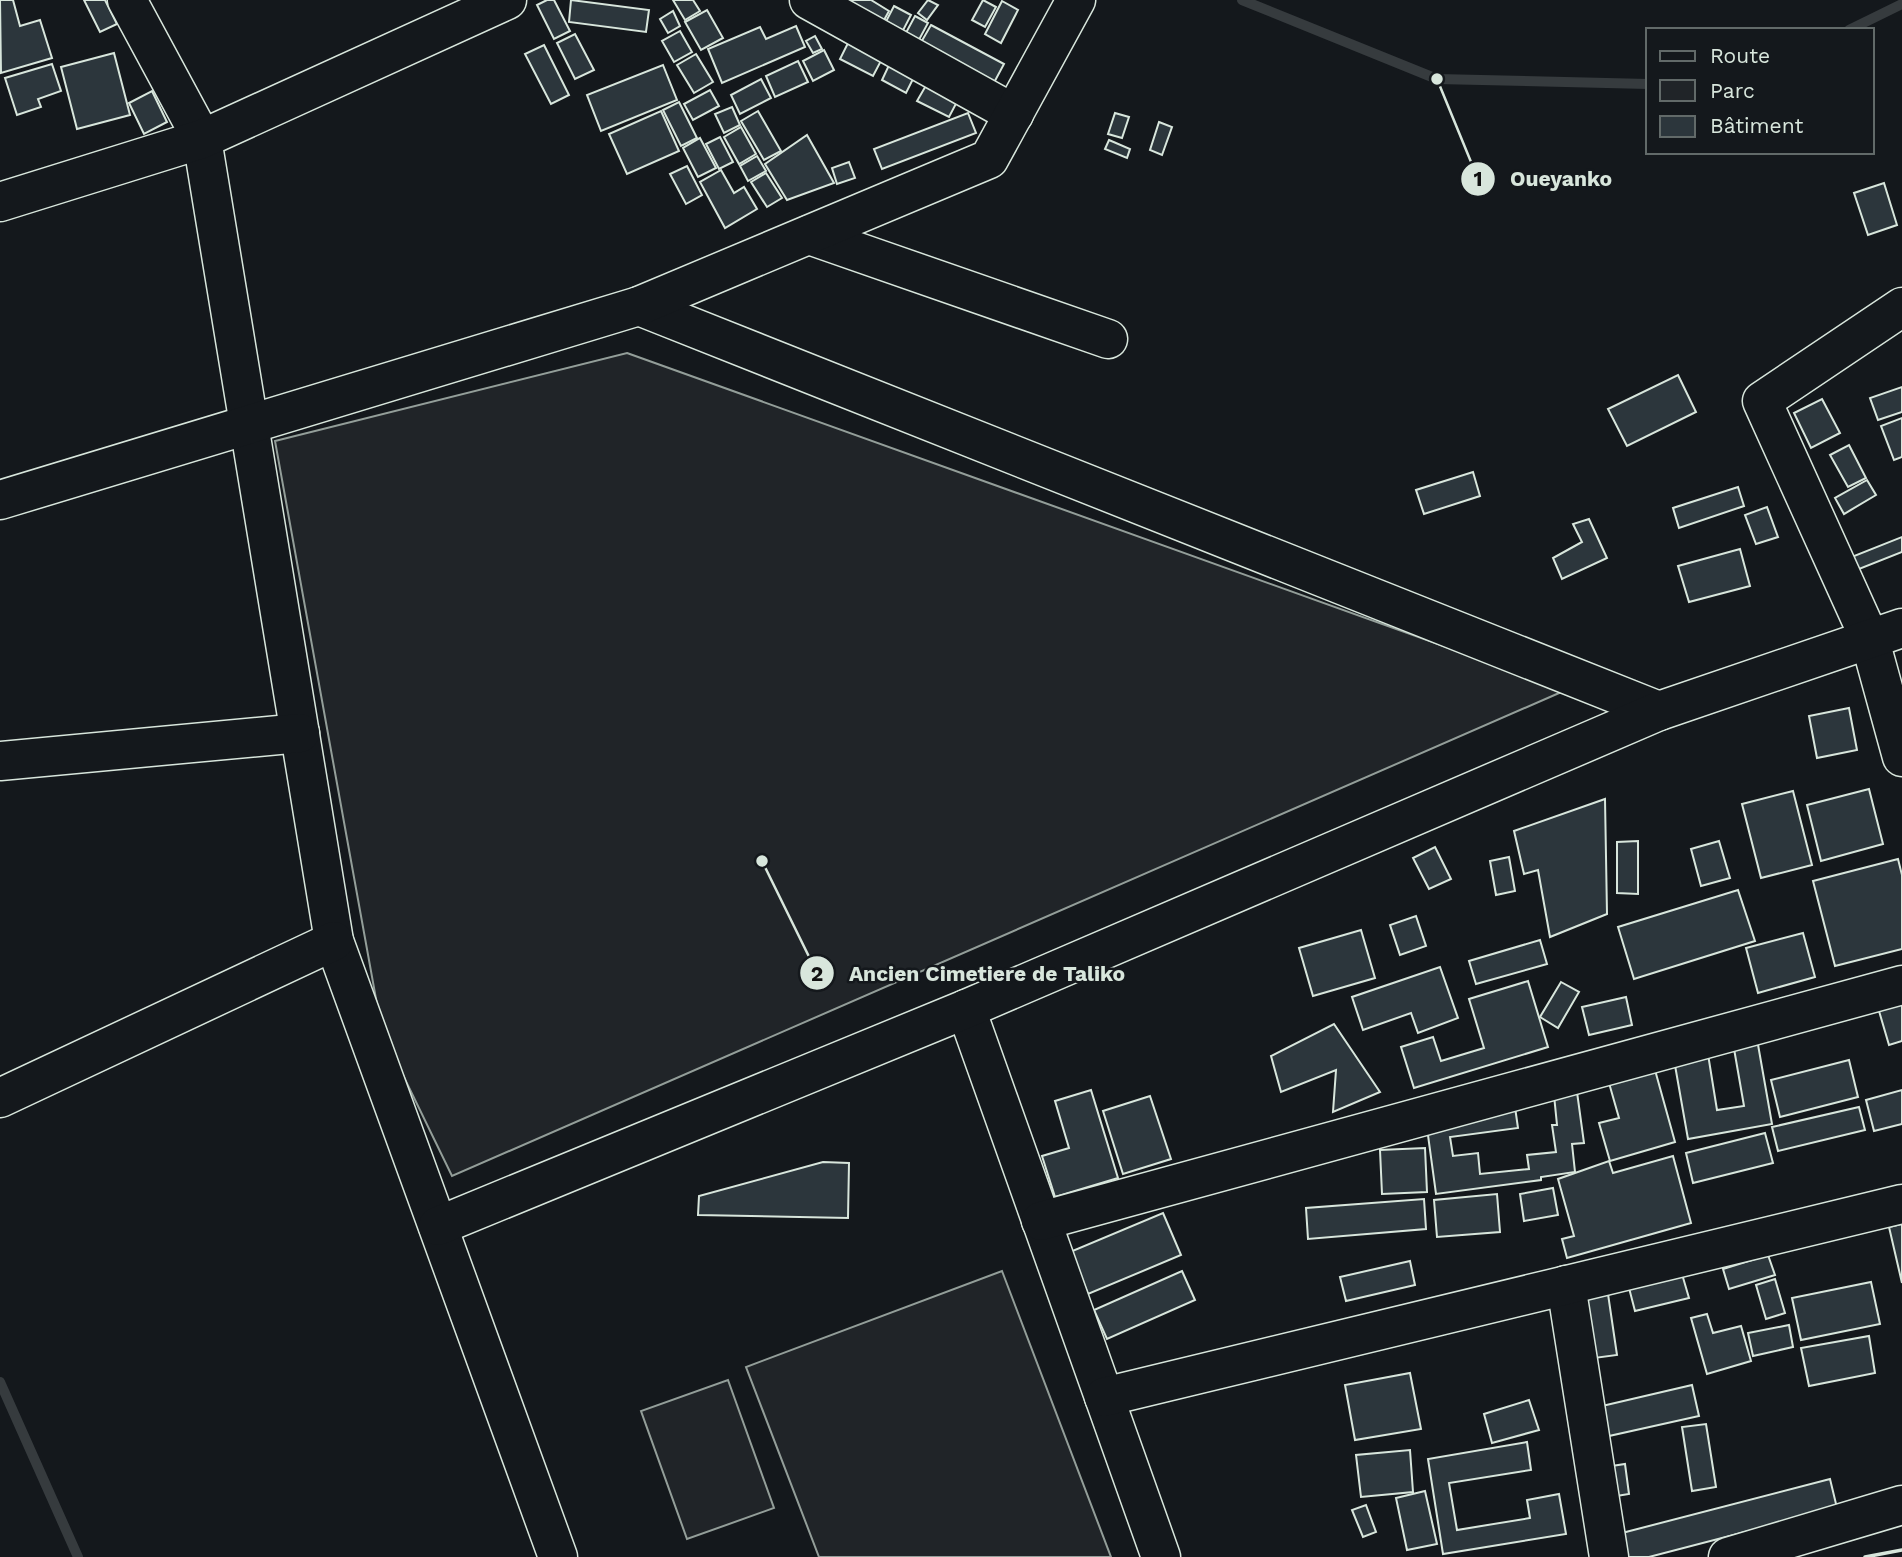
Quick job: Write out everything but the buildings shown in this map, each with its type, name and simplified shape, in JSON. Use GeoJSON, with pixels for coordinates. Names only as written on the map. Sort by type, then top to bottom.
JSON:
{"type":"FeatureCollection","features":[{"type":"Feature","properties":{"kind":"street"},"geometry":{"type":"LineString","coordinates":[[127,0],[202,139],[334,941],[558,1557]]}},
{"type":"Feature","properties":{"kind":"street"},"geometry":{"type":"LineString","coordinates":[[3,191],[202,139],[507,0]]}},
{"type":"Feature","properties":{"kind":"street"},"geometry":{"type":"LineString","coordinates":[[809,0],[1014,114]]}},
{"type":"Feature","properties":{"kind":"street"},"geometry":{"type":"LineString","coordinates":[[0,500],[639,306],[989,159],[1076,0]]}},
{"type":"Feature","properties":{"kind":"street"},"geometry":{"type":"LineString","coordinates":[[809,235],[1108,339]]}},
{"type":"Feature","properties":{"kind":"street"},"geometry":{"type":"LineString","coordinates":[[639,306],[1659,711]]}},
{"type":"Feature","properties":{"kind":"street"},"geometry":{"type":"LineString","coordinates":[[1902,307],[1762,401],[1891,636],[1902,757]]}},
{"type":"Feature","properties":{"kind":"street"},"geometry":{"type":"LineString","coordinates":[[438,1226],[966,1009],[1659,711],[1891,636]]}},
{"type":"Feature","properties":{"kind":"street"},"geometry":{"type":"LineString","coordinates":[[0,761],[300,733]]}},
{"type":"Feature","properties":{"kind":"street"},"geometry":{"type":"LineString","coordinates":[[0,1098],[334,941]]}},
{"type":"Feature","properties":{"kind":"street"},"geometry":{"type":"LineString","coordinates":[[1041,1220],[1902,985]]}},
{"type":"Feature","properties":{"kind":"street"},"geometry":{"type":"LineString","coordinates":[[966,1009],[1161,1557]]}},
{"type":"Feature","properties":{"kind":"street"},"geometry":{"type":"LineString","coordinates":[[1104,1397],[1902,1204]]}},
{"type":"Feature","properties":{"kind":"street"},"geometry":{"type":"LineString","coordinates":[[1566,1285],[1609,1557]]}},
{"type":"Feature","properties":{"kind":"street"},"geometry":{"type":"LineString","coordinates":[[1728,1557],[1902,1505]]}},
{"type":"Feature","properties":{"kind":"green space"},"geometry":{"type":"Polygon","coordinates":[[[627,353],[1566,690],[452,1176],[382,1032],[275,441],[627,353]]]}},
{"type":"Feature","properties":{"kind":"green space"},"geometry":{"type":"Polygon","coordinates":[[[1002,1271],[1111,1557],[819,1557],[746,1367],[1002,1271]]]}},
{"type":"Feature","properties":{"kind":"green space"},"geometry":{"type":"Polygon","coordinates":[[[728,1380],[774,1508],[687,1539],[641,1411],[728,1380]]]}},
{"type":"Feature","properties":{"kind":"waterway"},"geometry":{"type":"LineString","coordinates":[[1242,0],[1437,79],[1646,84]]}},
{"type":"Feature","properties":{"kind":"waterway"},"geometry":{"type":"LineString","coordinates":[[1853,28],[1902,4]]}},
{"type":"Feature","properties":{"kind":"waterway"},"geometry":{"type":"LineString","coordinates":[[0,1382],[78,1557]]}},
{"type":"Feature","properties":{"kind":"wall"},"geometry":{"type":"LineString","coordinates":[[1865,1557],[1902,1550]]}},
{"type":"Feature","properties":{"kind":"place","name":"Oueyanko"},"geometry":{"type":"Point","coordinates":[1437,79]}},
{"type":"Feature","properties":{"kind":"place","name":"Ancien Cimetiere de Taliko"},"geometry":{"type":"Point","coordinates":[762,861]}}]}
